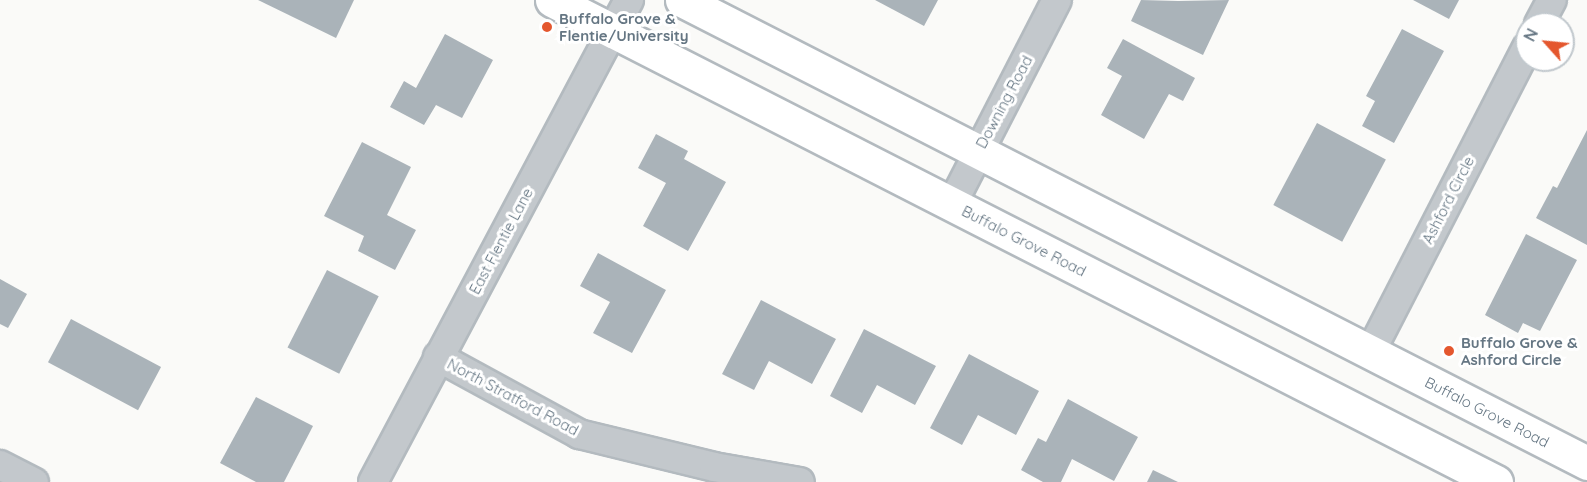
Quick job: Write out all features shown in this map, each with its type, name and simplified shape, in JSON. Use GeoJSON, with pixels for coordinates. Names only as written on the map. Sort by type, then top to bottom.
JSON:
{"type":"FeatureCollection","features":[{"type":"Feature","properties":{"kind":"main road","name":"Buffalo Grove Road"},"geometry":{"type":"LineString","coordinates":[[554,0],[1496,482]]}},
{"type":"Feature","properties":{"kind":"main road","name":"Buffalo Grove Road"},"geometry":{"type":"LineString","coordinates":[[682,0],[1587,463]]}},
{"type":"Feature","properties":{"kind":"street","name":"East Flentie Lane"},"geometry":{"type":"LineString","coordinates":[[373,482],[629,0]]}},
{"type":"Feature","properties":{"kind":"street","name":"Downing Road"},"geometry":{"type":"LineString","coordinates":[[952,204],[1057,0]]}},
{"type":"Feature","properties":{"kind":"street","name":"Ashford Circle"},"geometry":{"type":"LineString","coordinates":[[1370,352],[1515,71]]}},
{"type":"Feature","properties":{"kind":"street","name":"North Stratford Road"},"geometry":{"type":"LineString","coordinates":[[438,357],[579,434],[714,468],[800,482]]}},
{"type":"Feature","properties":{"kind":"street"},"geometry":{"type":"LineString","coordinates":[[0,465],[34,482]]}},
{"type":"Feature","properties":{"kind":"building"},"geometry":{"type":"Polygon","coordinates":[[[258,0],[354,0],[336,38],[258,0]]]}},
{"type":"Feature","properties":{"kind":"building"},"geometry":{"type":"Polygon","coordinates":[[[875,0],[938,0],[924,26],[875,0]]]}},
{"type":"Feature","properties":{"kind":"building"},"geometry":{"type":"Polygon","coordinates":[[[1141,0],[1229,0],[1203,55],[1131,21],[1141,0]]]}},
{"type":"Feature","properties":{"kind":"building"},"geometry":{"type":"Polygon","coordinates":[[[1413,0],[1459,0],[1449,19],[1413,0]]]}},
{"type":"Feature","properties":{"kind":"building"},"geometry":{"type":"Polygon","coordinates":[[[1402,29],[1444,51],[1394,143],[1362,126],[1375,101],[1366,96],[1402,29]]]}},
{"type":"Feature","properties":{"kind":"building"},"geometry":{"type":"Polygon","coordinates":[[[445,34],[493,60],[462,118],[436,105],[424,125],[390,107],[404,81],[416,88],[445,34]]]}},
{"type":"Feature","properties":{"kind":"building"},"geometry":{"type":"Polygon","coordinates":[[[1123,39],[1195,78],[1183,101],[1169,94],[1144,139],[1101,115],[1122,76],[1107,68],[1123,39]]]}},
{"type":"Feature","properties":{"kind":"building"},"geometry":{"type":"Polygon","coordinates":[[[1317,123],[1386,160],[1342,242],[1273,205],[1317,123]]]}},
{"type":"Feature","properties":{"kind":"building"},"geometry":{"type":"Polygon","coordinates":[[[1587,130],[1587,245],[1536,218],[1553,186],[1557,188],[1587,130]]]}},
{"type":"Feature","properties":{"kind":"building"},"geometry":{"type":"Polygon","coordinates":[[[656,134],[688,151],[684,159],[726,182],[688,251],[643,226],[666,183],[638,168],[656,134]]]}},
{"type":"Feature","properties":{"kind":"building"},"geometry":{"type":"Polygon","coordinates":[[[362,142],[411,167],[387,215],[416,230],[395,270],[358,251],[364,236],[324,216],[362,142]]]}},
{"type":"Feature","properties":{"kind":"building"},"geometry":{"type":"Polygon","coordinates":[[[1526,234],[1577,260],[1540,331],[1523,323],[1518,333],[1485,315],[1526,234]]]}},
{"type":"Feature","properties":{"kind":"building"},"geometry":{"type":"Polygon","coordinates":[[[598,253],[666,290],[632,353],[593,333],[610,302],[580,286],[598,253]]]}},
{"type":"Feature","properties":{"kind":"building"},"geometry":{"type":"Polygon","coordinates":[[[327,270],[379,296],[339,374],[288,348],[327,270]]]}},
{"type":"Feature","properties":{"kind":"building"},"geometry":{"type":"Polygon","coordinates":[[[0,279],[27,294],[8,328],[0,324],[0,279]]]}},
{"type":"Feature","properties":{"kind":"building"},"geometry":{"type":"Polygon","coordinates":[[[761,300],[836,339],[812,384],[769,361],[754,390],[722,374],[761,300]]]}},
{"type":"Feature","properties":{"kind":"building"},"geometry":{"type":"Polygon","coordinates":[[[71,319],[161,367],[138,410],[48,362],[71,319]]]}},
{"type":"Feature","properties":{"kind":"building"},"geometry":{"type":"Polygon","coordinates":[[[864,329],[936,366],[915,405],[877,385],[862,413],[830,396],[864,329]]]}},
{"type":"Feature","properties":{"kind":"building"},"geometry":{"type":"Polygon","coordinates":[[[969,354],[1039,391],[1016,435],[978,415],[962,445],[930,428],[969,354]]]}},
{"type":"Feature","properties":{"kind":"building"},"geometry":{"type":"Polygon","coordinates":[[[256,397],[313,426],[284,482],[256,482],[220,463],[256,397]]]}},
{"type":"Feature","properties":{"kind":"building"},"geometry":{"type":"Polygon","coordinates":[[[1068,399],[1138,437],[1114,481],[1072,459],[1061,482],[1043,482],[1021,470],[1038,438],[1046,442],[1068,399]]]}},
{"type":"Feature","properties":{"kind":"building"},"geometry":{"type":"Polygon","coordinates":[[[1153,470],[1178,482],[1147,482],[1153,470]]]}},
{"type":"Feature","properties":{"kind":"place","name":"Buffalo Grove & Flentie/University"},"geometry":{"type":"Point","coordinates":[547,27]}},
{"type":"Feature","properties":{"kind":"place","name":"Buffalo Grove & Ashford Circle"},"geometry":{"type":"Point","coordinates":[1449,351]}}]}
